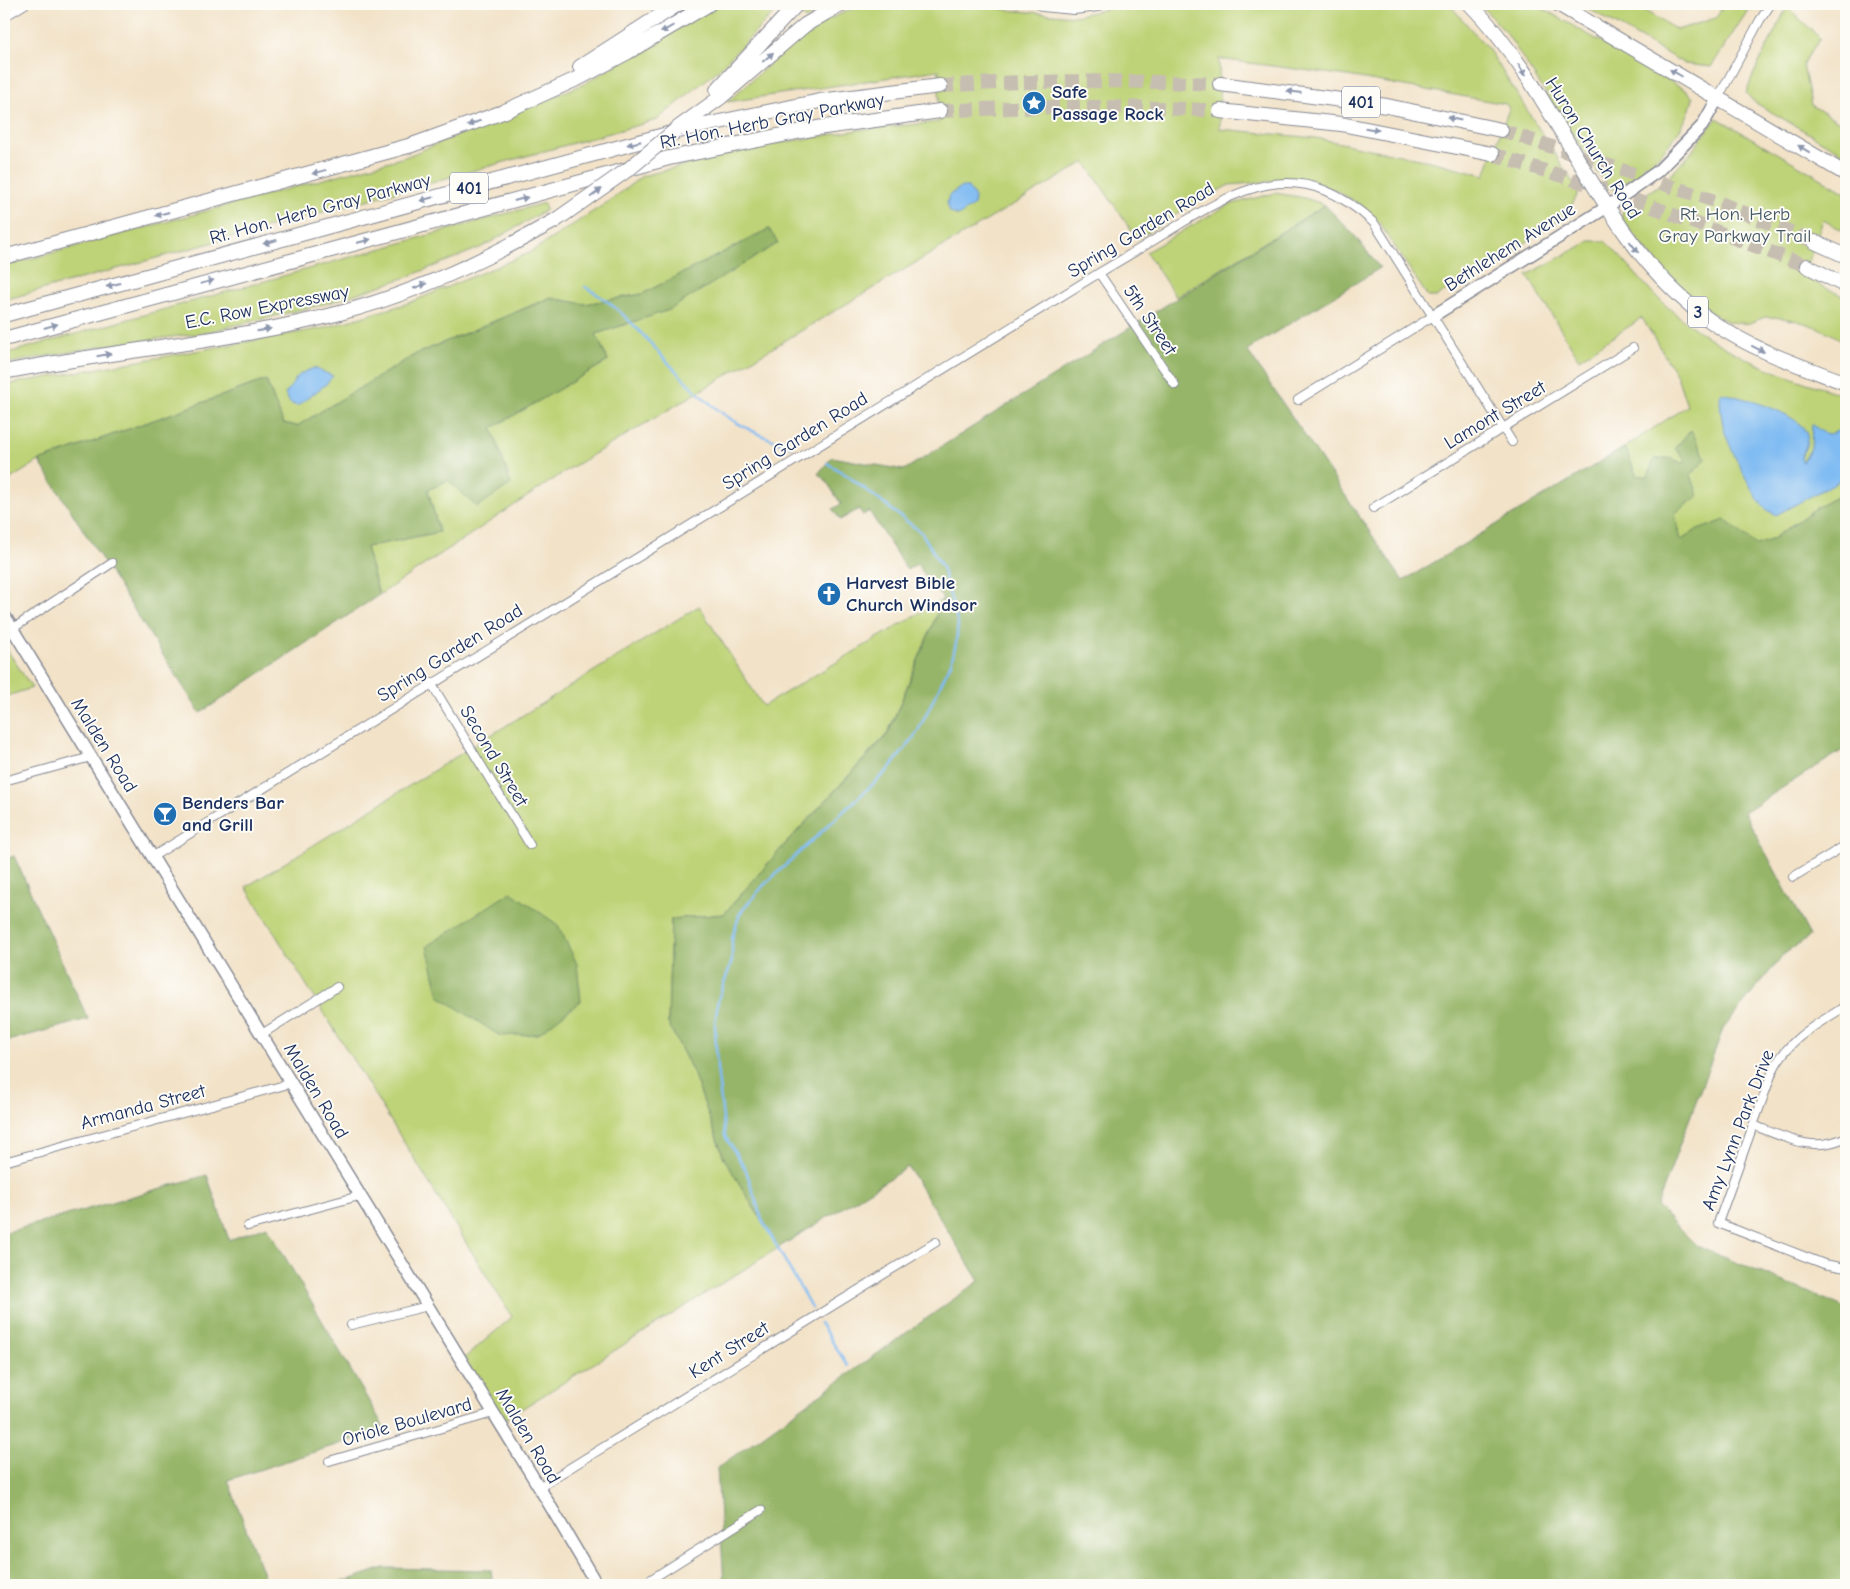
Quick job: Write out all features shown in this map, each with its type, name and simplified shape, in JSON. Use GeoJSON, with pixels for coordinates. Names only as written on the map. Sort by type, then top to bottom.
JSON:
{"type":"FeatureCollection","features":[{"type":"Feature","properties":{"kind":"highway"},"geometry":{"type":"LineString","coordinates":[[503,112],[624,41],[678,4]]}},
{"type":"Feature","properties":{"kind":"highway"},"geometry":{"type":"LineString","coordinates":[[4,257],[373,158],[503,112],[581,77],[628,52],[708,4]]}},
{"type":"Feature","properties":{"kind":"highway"},"geometry":{"type":"LineString","coordinates":[[727,86],[797,4]]}},
{"type":"Feature","properties":{"kind":"highway"},"geometry":{"type":"LineString","coordinates":[[727,86],[805,26],[841,4]]}},
{"type":"Feature","properties":{"kind":"highway"},"geometry":{"type":"LineString","coordinates":[[1043,4],[1074,7],[1097,4]]}},
{"type":"Feature","properties":{"kind":"highway","name":"Huron Church Road"},"geometry":{"type":"LineString","coordinates":[[1470,4],[1494,30],[1518,62],[1623,234],[1649,266],[1694,309],[1746,343],[1783,360],[1846,383]]}},
{"type":"Feature","properties":{"kind":"highway"},"geometry":{"type":"LineString","coordinates":[[1558,4],[1846,174]]}},
{"type":"Feature","properties":{"kind":"highway","name":"401"},"geometry":{"type":"LineString","coordinates":[[1220,84],[1387,106],[1501,130]]}},
{"type":"Feature","properties":{"kind":"highway","name":"E.C. Row Expressway"},"geometry":{"type":"LineString","coordinates":[[4,372],[265,330],[342,312],[398,294],[461,269],[556,220],[630,168],[727,86]]}},
{"type":"Feature","properties":{"kind":"highway","name":"Rt. Hon. Herb Gray Parkway"},"geometry":{"type":"LineString","coordinates":[[4,314],[696,127],[820,101],[940,86]]}},
{"type":"Feature","properties":{"kind":"highway","name":"Rt. Hon. Herb Gray Parkway"},"geometry":{"type":"LineString","coordinates":[[4,339],[669,158],[817,128],[940,111]]}},
{"type":"Feature","properties":{"kind":"highway","name":"401"},"geometry":{"type":"LineString","coordinates":[[1220,111],[1341,124],[1440,142],[1492,154]]}},
{"type":"Feature","properties":{"kind":"highway"},"geometry":{"type":"LineString","coordinates":[[1815,242],[1846,256]]}},
{"type":"Feature","properties":{"kind":"highway"},"geometry":{"type":"LineString","coordinates":[[1807,266],[1846,286]]}},
{"type":"Feature","properties":{"kind":"main road","name":"Bethlehem Avenue"},"geometry":{"type":"LineString","coordinates":[[1433,316],[1607,207],[1665,165],[1702,126],[1718,98]]}},
{"type":"Feature","properties":{"kind":"main road","name":"Malden Road"},"geometry":{"type":"LineString","coordinates":[[4,615],[494,1413],[597,1585]]}},
{"type":"Feature","properties":{"kind":"street"},"geometry":{"type":"LineString","coordinates":[[4,17],[25,4]]}},
{"type":"Feature","properties":{"kind":"street"},"geometry":{"type":"LineString","coordinates":[[1718,98],[1747,43],[1772,4]]}},
{"type":"Feature","properties":{"kind":"street","name":"Spring Garden Road"},"geometry":{"type":"LineString","coordinates":[[152,857],[1098,273],[1236,193],[1257,186],[1294,183],[1326,192],[1340,198],[1374,223],[1512,442]]}},
{"type":"Feature","properties":{"kind":"street","name":"5th Street"},"geometry":{"type":"LineString","coordinates":[[1098,273],[1175,385]]}},
{"type":"Feature","properties":{"kind":"street","name":"Bethlehem Avenue"},"geometry":{"type":"LineString","coordinates":[[1298,400],[1433,316]]}},
{"type":"Feature","properties":{"kind":"street","name":"Lamont Street"},"geometry":{"type":"LineString","coordinates":[[1373,508],[1633,348]]}},
{"type":"Feature","properties":{"kind":"street"},"geometry":{"type":"LineString","coordinates":[[12,629],[112,564]]}},
{"type":"Feature","properties":{"kind":"street","name":"Second Street"},"geometry":{"type":"LineString","coordinates":[[431,684],[530,845]]}},
{"type":"Feature","properties":{"kind":"street"},"geometry":{"type":"LineString","coordinates":[[4,781],[91,757]]}},
{"type":"Feature","properties":{"kind":"street"},"geometry":{"type":"LineString","coordinates":[[1793,876],[1846,845]]}},
{"type":"Feature","properties":{"kind":"street"},"geometry":{"type":"LineString","coordinates":[[262,1034],[337,986]]}},
{"type":"Feature","properties":{"kind":"street","name":"Amy Lynn Park Drive"},"geometry":{"type":"LineString","coordinates":[[1846,1006],[1797,1038],[1784,1051],[1773,1070],[1718,1223],[1816,1261],[1846,1268]]}},
{"type":"Feature","properties":{"kind":"street","name":"Armanda Street"},"geometry":{"type":"LineString","coordinates":[[4,1162],[292,1083]]}},
{"type":"Feature","properties":{"kind":"street"},"geometry":{"type":"LineString","coordinates":[[1753,1125],[1797,1142],[1812,1144],[1828,1144],[1846,1137]]}},
{"type":"Feature","properties":{"kind":"street"},"geometry":{"type":"LineString","coordinates":[[248,1226],[359,1196]]}},
{"type":"Feature","properties":{"kind":"street","name":"Kent Street"},"geometry":{"type":"LineString","coordinates":[[539,1487],[936,1242]]}},
{"type":"Feature","properties":{"kind":"street"},"geometry":{"type":"LineString","coordinates":[[351,1325],[428,1306]]}},
{"type":"Feature","properties":{"kind":"street","name":"Oriole Boulevard"},"geometry":{"type":"LineString","coordinates":[[329,1461],[494,1413]]}},
{"type":"Feature","properties":{"kind":"street"},"geometry":{"type":"LineString","coordinates":[[642,1585],[761,1510]]}},
{"type":"Feature","properties":{"kind":"green space"},"geometry":{"type":"Polygon","coordinates":[[[718,4],[783,4],[718,70],[657,120],[4,300],[4,266],[405,157],[584,84],[718,4]]]}},
{"type":"Feature","properties":{"kind":"green space"},"geometry":{"type":"Polygon","coordinates":[[[809,4],[831,4],[806,19],[800,14],[809,4]]]}},
{"type":"Feature","properties":{"kind":"green space"},"geometry":{"type":"Polygon","coordinates":[[[863,4],[982,4],[1007,10],[1074,16],[1112,8],[1119,4],[1449,4],[1489,50],[1579,192],[1566,215],[1496,263],[1436,297],[1428,297],[1380,224],[1361,205],[1335,190],[1299,179],[1229,185],[1186,208],[1137,239],[1085,162],[569,469],[379,595],[366,547],[439,532],[428,490],[448,480],[491,428],[608,361],[596,334],[669,310],[769,229],[642,294],[585,304],[549,298],[416,354],[297,426],[283,423],[266,380],[39,461],[4,483],[4,385],[324,328],[409,303],[529,253],[611,200],[642,176],[756,147],[858,130],[939,122],[939,70],[727,102],[799,38],[823,22],[863,4]],[[1219,59],[1220,129],[1316,138],[1434,162],[1485,175],[1509,109],[1506,104],[1348,76],[1219,59]]]}},
{"type":"Feature","properties":{"kind":"green space"},"geometry":{"type":"Polygon","coordinates":[[[1480,4],[1535,4],[1687,91],[1693,98],[1689,111],[1674,138],[1639,174],[1614,189],[1607,187],[1507,34],[1480,4]]]}},
{"type":"Feature","properties":{"kind":"green space"},"geometry":{"type":"Polygon","coordinates":[[[1580,4],[1633,4],[1677,30],[1716,18],[1724,4],[1752,4],[1711,67],[1685,64],[1580,4]]]}},
{"type":"Feature","properties":{"kind":"green space"},"geometry":{"type":"Polygon","coordinates":[[[1787,7],[1820,38],[1803,64],[1811,105],[1846,126],[1846,155],[1754,102],[1746,93],[1787,7]]]}},
{"type":"Feature","properties":{"kind":"green space","name":"Rt. Hon. Herb Gray Parkway Trail"},"geometry":{"type":"Polygon","coordinates":[[[1717,118],[1846,193],[1846,232],[1823,220],[1803,276],[1846,298],[1846,343],[1819,328],[1798,321],[1767,317],[1754,322],[1738,323],[1727,321],[1714,314],[1684,290],[1669,275],[1641,244],[1621,217],[1623,210],[1666,180],[1689,155],[1717,118]]]}},
{"type":"Feature","properties":{"kind":"green space"},"geometry":{"type":"Polygon","coordinates":[[[1275,193],[1305,198],[1325,205],[1176,297],[1146,252],[1228,205],[1275,193]]]}},
{"type":"Feature","properties":{"kind":"green space"},"geometry":{"type":"Polygon","coordinates":[[[544,203],[546,210],[482,247],[407,277],[329,303],[203,333],[109,345],[4,364],[4,354],[544,203]]]}},
{"type":"Feature","properties":{"kind":"green space"},"geometry":{"type":"Polygon","coordinates":[[[1325,205],[1354,235],[1380,268],[1247,350],[1403,581],[1625,447],[1636,475],[1648,477],[1654,459],[1668,458],[1683,463],[1686,461],[1675,448],[1691,430],[1706,459],[1691,475],[1698,496],[1675,513],[1680,541],[1695,531],[1725,520],[1756,545],[1771,540],[1816,508],[1846,492],[1846,748],[1744,812],[1810,936],[1783,955],[1723,1029],[1657,1206],[1697,1246],[1846,1308],[1846,1585],[724,1585],[717,1468],[979,1281],[908,1167],[778,1248],[724,1158],[693,1072],[668,1023],[671,919],[724,914],[778,852],[888,734],[943,599],[917,564],[907,570],[869,511],[863,515],[859,509],[840,520],[833,509],[841,504],[825,479],[818,474],[832,457],[904,470],[1325,205]]]}},
{"type":"Feature","properties":{"kind":"green space"},"geometry":{"type":"Polygon","coordinates":[[[769,229],[778,243],[669,310],[596,334],[608,361],[492,428],[511,484],[477,507],[448,480],[428,490],[439,532],[366,547],[379,595],[200,713],[39,461],[266,380],[283,423],[297,426],[416,354],[550,298],[585,304],[642,294],[769,229]]]}},
{"type":"Feature","properties":{"kind":"green space","name":"Rt. Hon. Herb Gray Parkway Trail"},"geometry":{"type":"Polygon","coordinates":[[[1590,241],[1605,241],[1662,302],[1691,326],[1711,339],[1776,372],[1846,395],[1846,492],[1816,508],[1771,540],[1756,546],[1695,531],[1680,541],[1675,513],[1698,496],[1691,475],[1691,431],[1675,448],[1686,461],[1683,463],[1668,458],[1648,477],[1636,475],[1625,447],[1687,406],[1677,376],[1642,318],[1579,359],[1527,275],[1590,241]]]}},
{"type":"Feature","properties":{"kind":"green space"},"geometry":{"type":"Polygon","coordinates":[[[943,599],[888,733],[778,852],[724,914],[671,919],[668,1023],[693,1072],[724,1158],[778,1248],[499,1423],[461,1361],[512,1317],[246,887],[699,606],[763,706],[943,599]]]}},
{"type":"Feature","properties":{"kind":"green space"},"geometry":{"type":"Polygon","coordinates":[[[4,645],[32,688],[4,697],[4,645]]]}},
{"type":"Feature","properties":{"kind":"green space"},"geometry":{"type":"Polygon","coordinates":[[[14,856],[88,1019],[4,1042],[4,860],[14,856]]]}},
{"type":"Feature","properties":{"kind":"green space"},"geometry":{"type":"Polygon","coordinates":[[[511,892],[558,925],[577,964],[581,1001],[538,1034],[500,1036],[439,996],[427,946],[511,892]]]}},
{"type":"Feature","properties":{"kind":"green space"},"geometry":{"type":"Polygon","coordinates":[[[207,1175],[229,1240],[267,1226],[385,1429],[228,1480],[267,1585],[4,1585],[4,1233],[207,1175]]]}},
{"type":"Feature","properties":{"kind":"green space"},"geometry":{"type":"Polygon","coordinates":[[[384,1568],[491,1570],[493,1585],[333,1585],[384,1568]]]}},
{"type":"Feature","properties":{"kind":"water"},"geometry":{"type":"Polygon","coordinates":[[[962,187],[968,187],[975,198],[974,205],[958,216],[950,212],[947,203],[949,195],[962,187]]]}},
{"type":"Feature","properties":{"kind":"water"},"geometry":{"type":"Polygon","coordinates":[[[314,368],[333,376],[325,385],[297,406],[290,403],[285,394],[296,378],[314,368]]]}},
{"type":"Feature","properties":{"kind":"water"},"geometry":{"type":"Polygon","coordinates":[[[1721,393],[1768,406],[1800,425],[1807,435],[1806,445],[1801,458],[1803,462],[1811,448],[1812,424],[1827,434],[1837,431],[1846,435],[1846,477],[1776,515],[1767,510],[1749,484],[1727,438],[1721,416],[1721,393]]]}},
{"type":"Feature","properties":{"kind":"waterway"},"geometry":{"type":"LineString","coordinates":[[585,287],[599,295],[623,315],[703,398],[742,426],[791,446]]}},
{"type":"Feature","properties":{"kind":"waterway"},"geometry":{"type":"LineString","coordinates":[[812,1309],[762,1220],[746,1170],[725,1136],[717,1067],[715,1024],[718,1000],[732,961],[732,938],[740,913],[764,885],[887,771],[909,744],[918,731],[951,663],[958,624],[942,567],[922,533],[848,476],[827,463]]}},
{"type":"Feature","properties":{"kind":"waterway"},"geometry":{"type":"LineString","coordinates":[[820,1323],[848,1366]]}},
{"type":"Feature","properties":{"kind":"tunnel"},"geometry":{"type":"LineString","coordinates":[[940,86],[1080,81],[1220,84]]}},
{"type":"Feature","properties":{"kind":"tunnel"},"geometry":{"type":"LineString","coordinates":[[940,111],[1080,107],[1220,111]]}},
{"type":"Feature","properties":{"kind":"tunnel"},"geometry":{"type":"LineString","coordinates":[[1501,130],[1715,201],[1815,242]]}},
{"type":"Feature","properties":{"kind":"tunnel"},"geometry":{"type":"LineString","coordinates":[[1492,154],[1619,194],[1807,266]]}},
{"type":"Feature","properties":{"kind":"place","name":"Safe Passage Rock"},"geometry":{"type":"Point","coordinates":[1034,103]}},
{"type":"Feature","properties":{"kind":"place","name":"Harvest Bible Church Windsor"},"geometry":{"type":"Point","coordinates":[829,594]}},
{"type":"Feature","properties":{"kind":"place","name":"Benders Bar and Grill"},"geometry":{"type":"Point","coordinates":[165,814]}}]}
